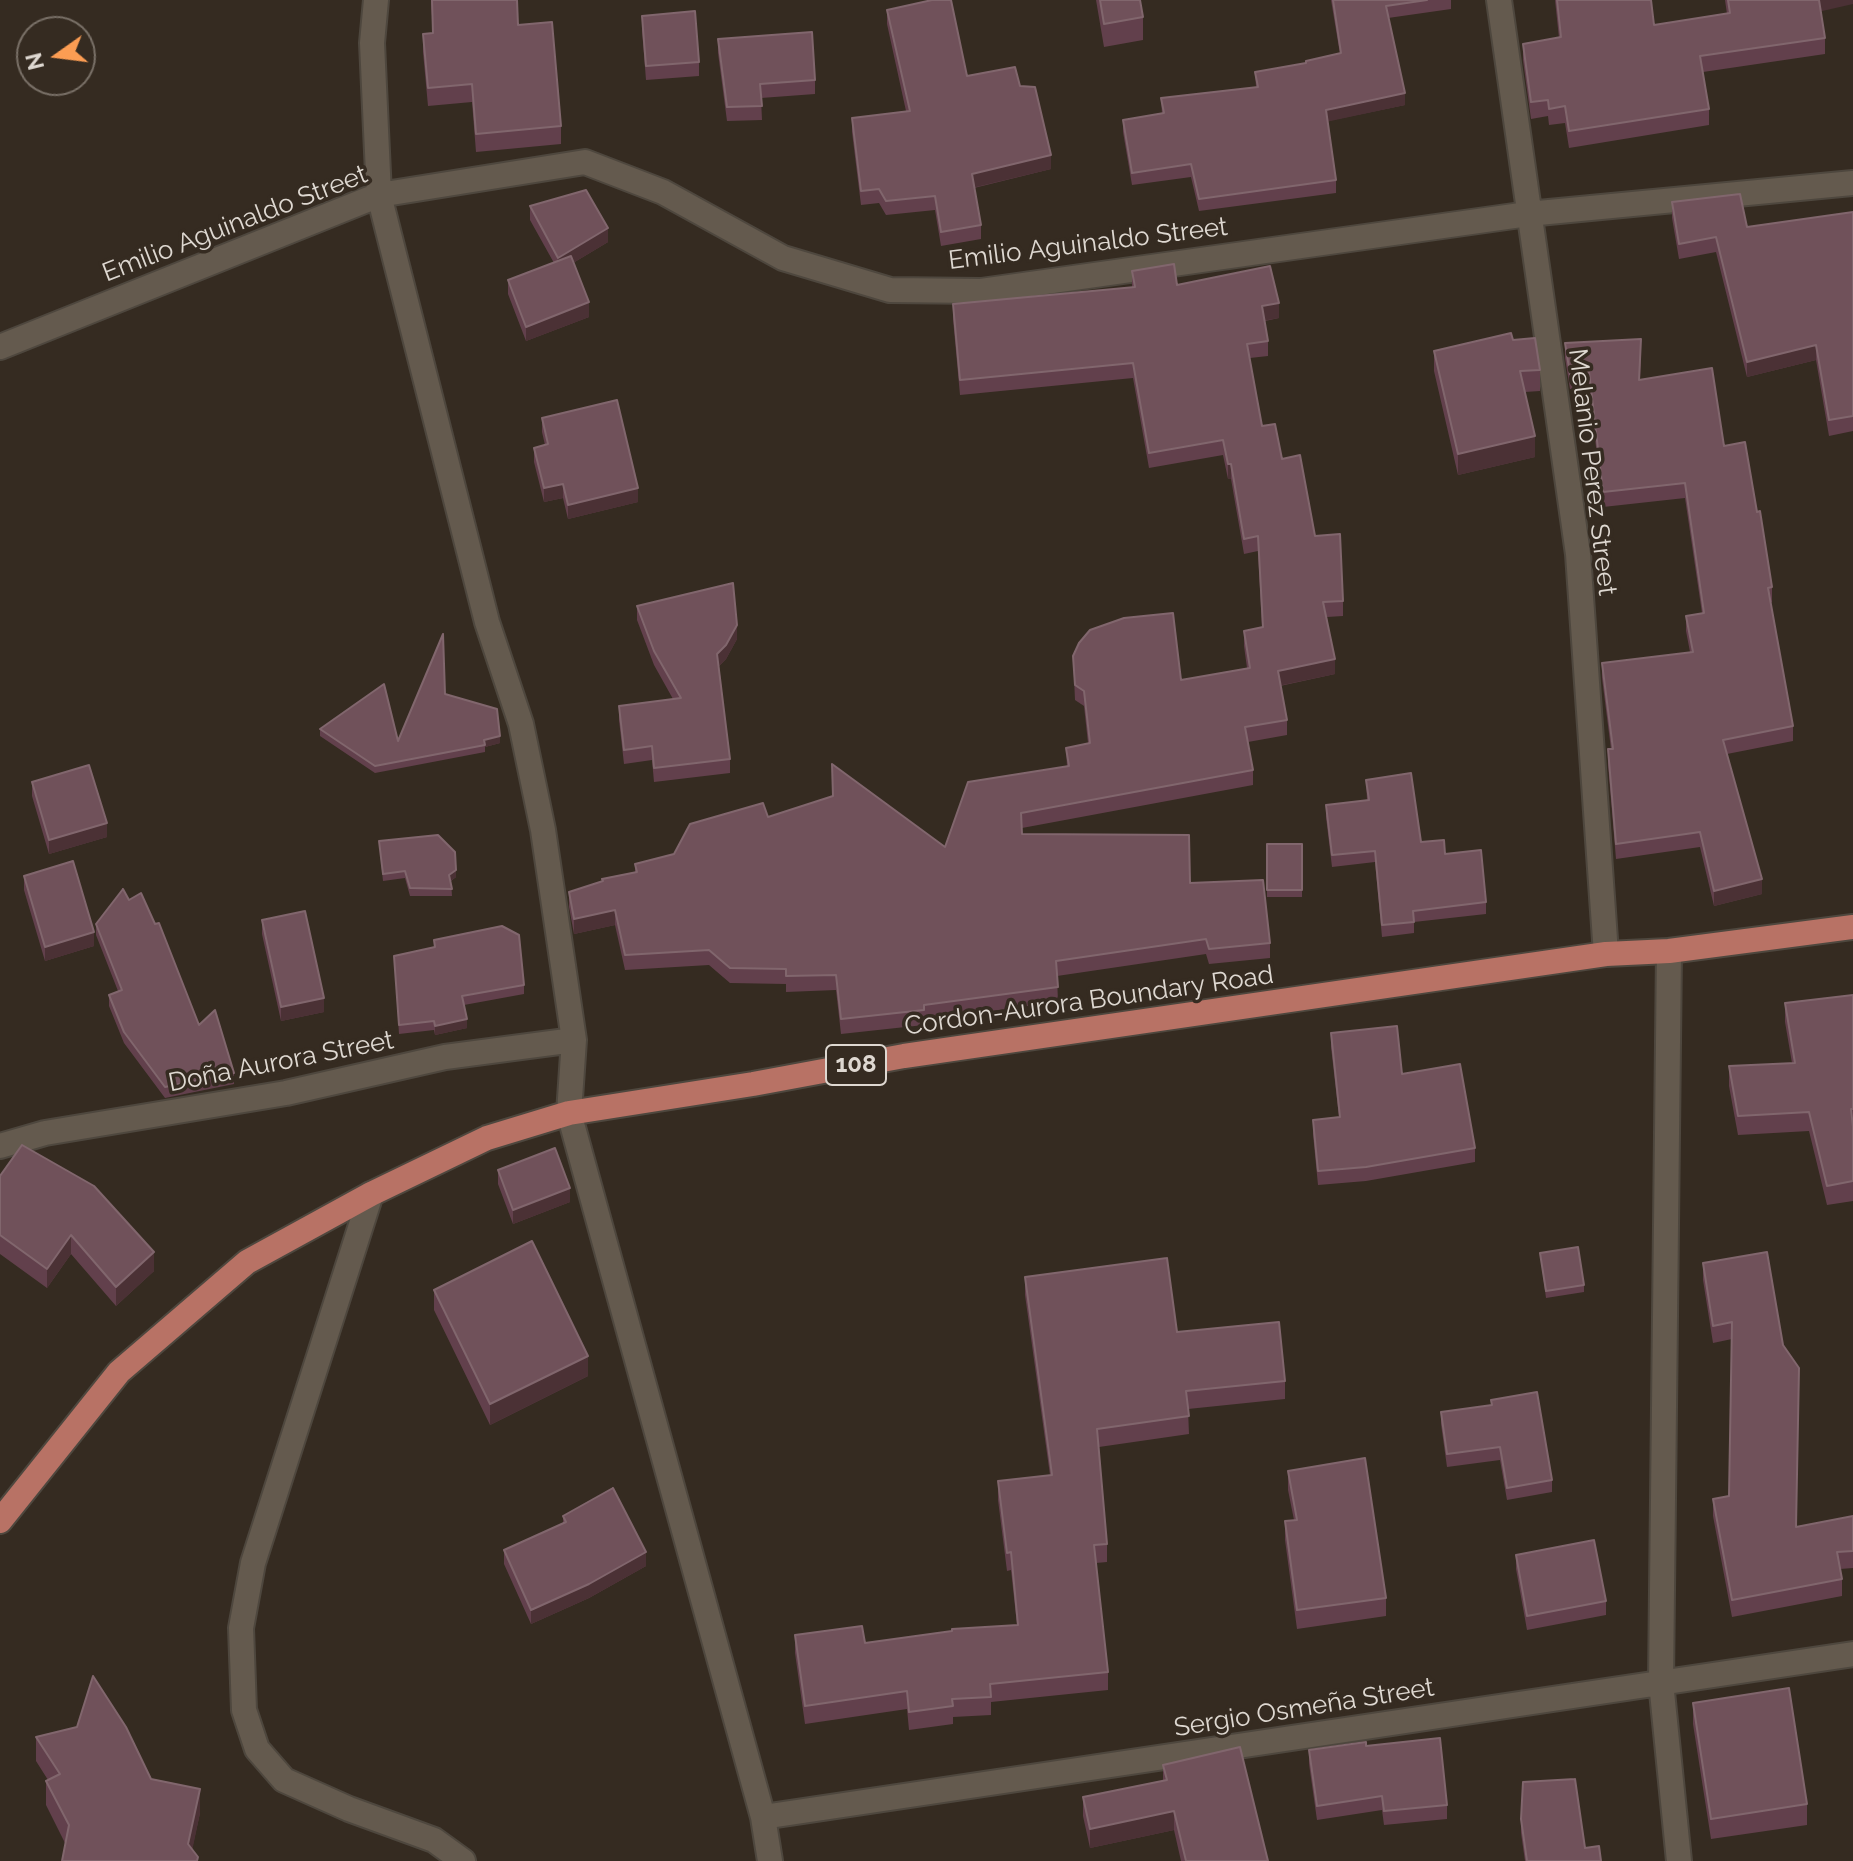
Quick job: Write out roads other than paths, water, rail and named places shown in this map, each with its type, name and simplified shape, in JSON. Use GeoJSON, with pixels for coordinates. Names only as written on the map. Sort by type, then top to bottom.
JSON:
{"type":"FeatureCollection","features":[{"type":"Feature","properties":{"kind":"main road","name":"Cordon-Aurora Boundary Road"},"geometry":{"type":"LineString","coordinates":[[0,1521],[119,1372],[247,1262],[371,1194],[487,1138],[569,1113],[904,1056],[1606,954],[1669,951],[1853,927]]}},
{"type":"Feature","properties":{"kind":"street"},"geometry":{"type":"LineString","coordinates":[[376,0],[372,43],[379,195],[487,622],[521,724],[543,830],[574,1040],[569,1113],[763,1817],[770,1861]]}},
{"type":"Feature","properties":{"kind":"street","name":"Melanio Perez Street"},"geometry":{"type":"LineString","coordinates":[[1499,0],[1578,554],[1606,954]]}},
{"type":"Feature","properties":{"kind":"street","name":"Emilio Aguinaldo Street"},"geometry":{"type":"LineString","coordinates":[[0,347],[379,195],[585,162],[663,192],[783,258],[890,290],[981,291],[1528,214],[1853,183]]}},
{"type":"Feature","properties":{"kind":"street"},"geometry":{"type":"LineString","coordinates":[[1669,951],[1661,1682],[1679,1861]]}},
{"type":"Feature","properties":{"kind":"street","name":"Doña Aurora Street"},"geometry":{"type":"LineString","coordinates":[[0,1146],[45,1133],[286,1093],[445,1057],[574,1040]]}},
{"type":"Feature","properties":{"kind":"street"},"geometry":{"type":"LineString","coordinates":[[371,1194],[253,1563],[241,1628],[244,1710],[257,1749],[284,1780],[349,1809],[434,1840],[463,1861]]}},
{"type":"Feature","properties":{"kind":"street","name":"Sergio Osmeña Street"},"geometry":{"type":"LineString","coordinates":[[763,1817],[1853,1654]]}}]}
